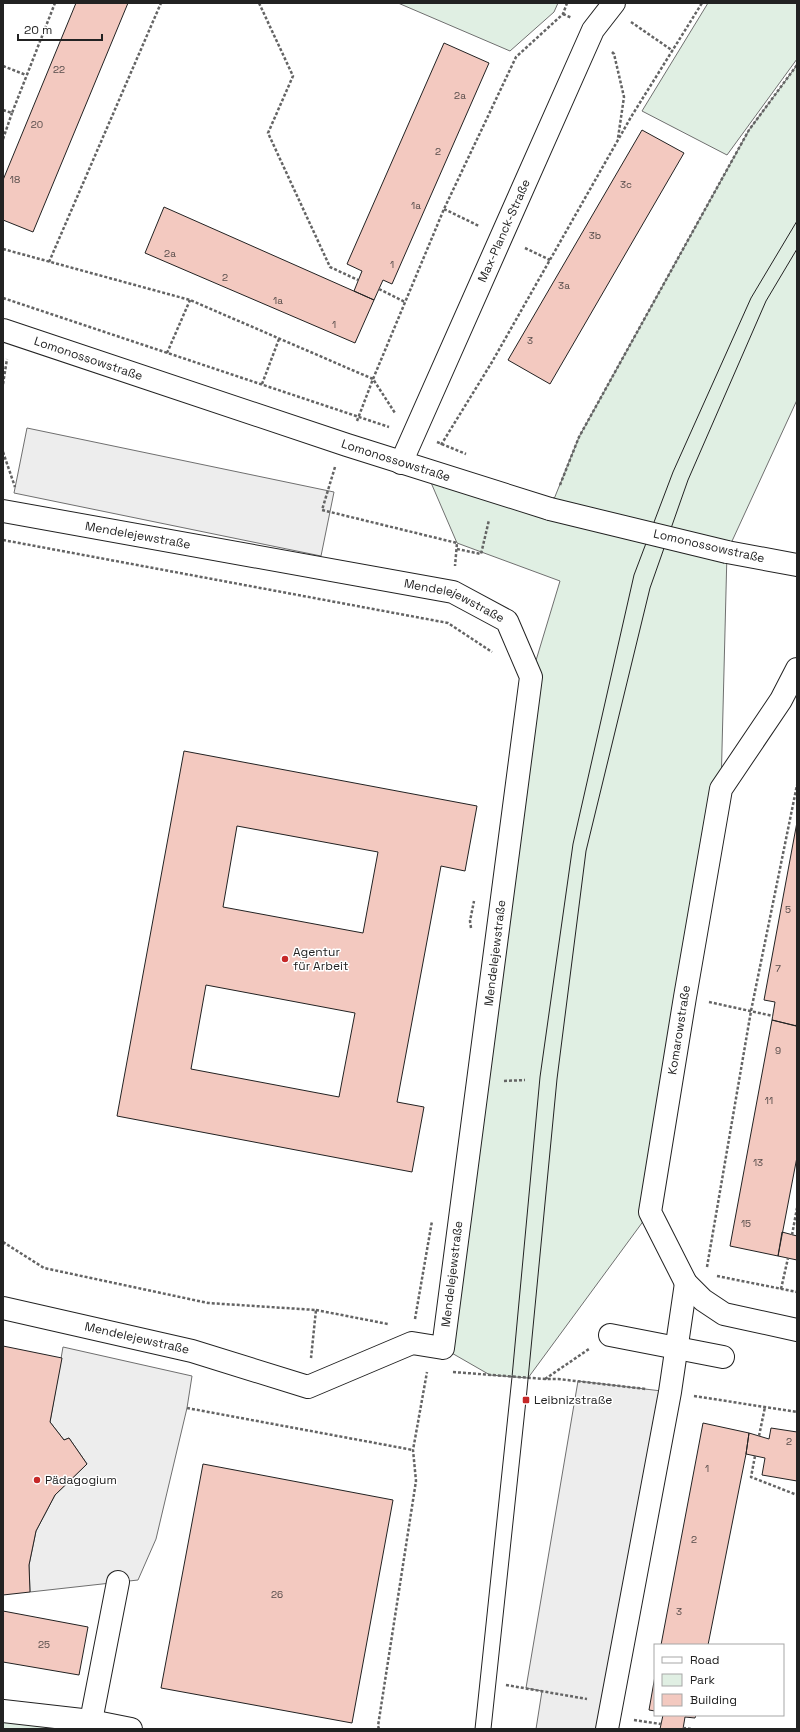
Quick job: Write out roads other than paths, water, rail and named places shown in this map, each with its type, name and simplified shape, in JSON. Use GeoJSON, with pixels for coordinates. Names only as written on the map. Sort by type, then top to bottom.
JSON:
{"type":"FeatureCollection","features":[{"type":"Feature","properties":{"kind":"street","name":"Max-Planck-Straße"},"geometry":{"type":"LineString","coordinates":[[401,463],[593,30],[621,11]]}},
{"type":"Feature","properties":{"kind":"street","name":"Lomonossowstraße"},"geometry":{"type":"LineString","coordinates":[[3,330],[401,463],[550,509],[727,552],[797,565]]}},
{"type":"Feature","properties":{"kind":"street","name":"Mendelejewstraße"},"geometry":{"type":"LineString","coordinates":[[3,511],[24,516],[453,592],[507,621],[531,677],[443,1348],[413,1336],[308,1387],[192,1351],[3,1308]]}},
{"type":"Feature","properties":{"kind":"street","name":"Komarowstraße"},"geometry":{"type":"LineString","coordinates":[[797,669],[789,703],[721,789],[650,1212],[686,1283],[703,1300],[724,1314],[797,1330]]}},
{"type":"Feature","properties":{"kind":"street"},"geometry":{"type":"LineString","coordinates":[[607,1729],[670,1392],[686,1283]]}},
{"type":"Feature","properties":{"kind":"street"},"geometry":{"type":"LineString","coordinates":[[610,1336],[723,1357]]}},
{"type":"Feature","properties":{"kind":"street"},"geometry":{"type":"LineString","coordinates":[[91,1721],[118,1582]]}},
{"type":"Feature","properties":{"kind":"street"},"geometry":{"type":"LineString","coordinates":[[3,1711],[91,1721],[131,1729]]}},
{"type":"Feature","properties":{"kind":"tram line"},"geometry":{"type":"LineString","coordinates":[[475,1729],[512,1377],[540,1077],[573,844],[634,575],[673,472],[751,298],[797,221]]}},
{"type":"Feature","properties":{"kind":"tram line"},"geometry":{"type":"LineString","coordinates":[[491,1729],[526,1400],[557,1079],[586,851],[650,588],[688,480],[766,301],[797,249]]}},
{"type":"Feature","properties":{"kind":"place","name":"Agentur für Arbeit"},"geometry":{"type":"Point","coordinates":[285,959]}},
{"type":"Feature","properties":{"kind":"place","name":"Leibnizstraße"},"geometry":{"type":"Point","coordinates":[526,1400]}},
{"type":"Feature","properties":{"kind":"place","name":"Pädagogium"},"geometry":{"type":"Point","coordinates":[37,1480]}}]}
